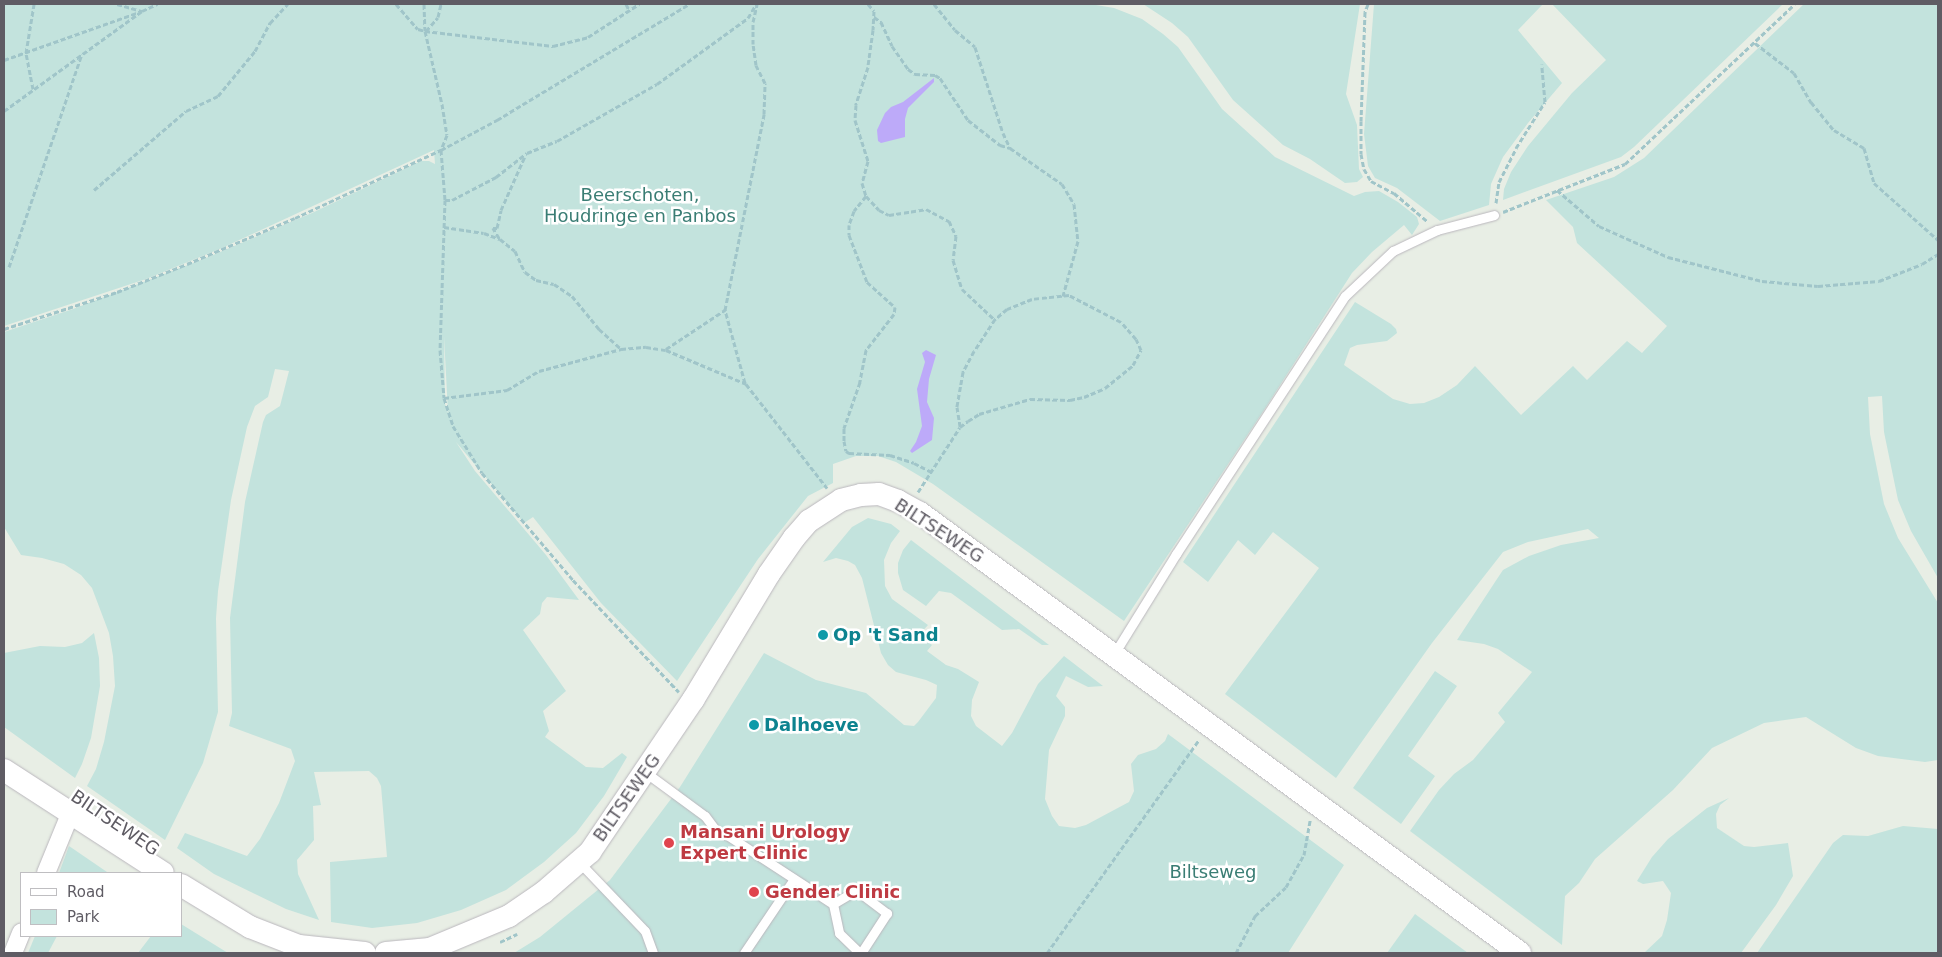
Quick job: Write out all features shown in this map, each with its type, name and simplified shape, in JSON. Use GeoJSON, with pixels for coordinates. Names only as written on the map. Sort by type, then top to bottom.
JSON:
{"type":"FeatureCollection","features":[{"type":"Feature","properties":{"kind":"street","name":"BILTSEWEG"},"geometry":{"type":"LineString","coordinates":[[386,953],[430,949],[509,916],[544,892],[590,852],[645,772],[682,694],[794,538],[809,521],[841,500],[861,495],[879,494],[898,501],[920,513],[1520,953]]}},
{"type":"Feature","properties":{"kind":"street","name":"BILTSEWEG"},"geometry":{"type":"LineString","coordinates":[[4,770],[162,872]]}},
{"type":"Feature","properties":{"kind":"street"},"geometry":{"type":"LineString","coordinates":[[46,872],[71,812]]}},
{"type":"Feature","properties":{"kind":"street"},"geometry":{"type":"LineString","coordinates":[[182,886],[250,927],[299,946],[364,953]]}},
{"type":"Feature","properties":{"kind":"street"},"geometry":{"type":"LineString","coordinates":[[13,953],[20,936]]}},
{"type":"Feature","properties":{"kind":"lane"},"geometry":{"type":"LineString","coordinates":[[1113,654],[1176,554],[1345,296],[1393,251],[1437,230],[1494,215]]}},
{"type":"Feature","properties":{"kind":"lane"},"geometry":{"type":"LineString","coordinates":[[645,772],[705,816],[717,832],[727,834],[834,904],[839,933],[861,953],[887,913],[856,890],[834,904]]}},
{"type":"Feature","properties":{"kind":"lane"},"geometry":{"type":"LineString","coordinates":[[578,862],[645,931],[653,953]]}},
{"type":"Feature","properties":{"kind":"lane"},"geometry":{"type":"LineString","coordinates":[[744,953],[794,879]]}},
{"type":"Feature","properties":{"kind":"path"},"geometry":{"type":"LineString","coordinates":[[33,90],[26,54],[34,4]]}},
{"type":"Feature","properties":{"kind":"path"},"geometry":{"type":"LineString","coordinates":[[117,4],[142,11]]}},
{"type":"Feature","properties":{"kind":"path"},"geometry":{"type":"LineString","coordinates":[[4,60],[26,54],[158,4]]}},
{"type":"Feature","properties":{"kind":"path"},"geometry":{"type":"LineString","coordinates":[[94,190],[186,111],[218,96],[255,51],[270,23],[288,4]]}},
{"type":"Feature","properties":{"kind":"path"},"geometry":{"type":"LineString","coordinates":[[396,4],[418,29],[425,31],[554,46],[588,36],[639,4]]}},
{"type":"Feature","properties":{"kind":"path"},"geometry":{"type":"LineString","coordinates":[[424,4],[425,31],[442,104],[447,135],[441,150],[445,200],[440,350],[444,398],[453,426],[482,473],[573,580],[682,694]]}},
{"type":"Feature","properties":{"kind":"path"},"geometry":{"type":"LineString","coordinates":[[425,31],[438,18],[441,4]]}},
{"type":"Feature","properties":{"kind":"path"},"geometry":{"type":"LineString","coordinates":[[626,4],[629,10]]}},
{"type":"Feature","properties":{"kind":"path"},"geometry":{"type":"LineString","coordinates":[[4,329],[117,292],[187,264],[295,218],[441,150],[497,120],[689,4]]}},
{"type":"Feature","properties":{"kind":"path"},"geometry":{"type":"LineString","coordinates":[[445,200],[452,200],[496,177],[527,153],[557,141],[657,84],[748,18],[757,4]]}},
{"type":"Feature","properties":{"kind":"path"},"geometry":{"type":"LineString","coordinates":[[757,4],[753,22],[753,44],[756,65],[765,83],[764,114],[725,310],[746,384],[828,490]]}},
{"type":"Feature","properties":{"kind":"path"},"geometry":{"type":"LineString","coordinates":[[868,4],[874,11],[874,17],[868,67],[856,105],[855,120],[868,161],[862,183],[866,196],[879,210],[889,215],[926,209],[949,221],[956,236],[952,260],[962,289],[994,319]]}},
{"type":"Feature","properties":{"kind":"path"},"geometry":{"type":"LineString","coordinates":[[934,4],[955,30],[975,47],[1003,133],[1010,148]]}},
{"type":"Feature","properties":{"kind":"path"},"geometry":{"type":"LineString","coordinates":[[1368,4],[1365,12],[1361,121],[1361,154],[1364,168],[1370,180],[1394,193],[1437,230]]}},
{"type":"Feature","properties":{"kind":"path"},"geometry":{"type":"LineString","coordinates":[[1494,215],[1625,164],[1795,4]]}},
{"type":"Feature","properties":{"kind":"path"},"geometry":{"type":"LineString","coordinates":[[4,111],[142,11]]}},
{"type":"Feature","properties":{"kind":"path"},"geometry":{"type":"LineString","coordinates":[[874,17],[881,22],[892,46],[908,70],[915,74],[935,75],[940,78],[968,120],[1000,145],[1010,148],[1062,184],[1074,204],[1078,241],[1063,296]]}},
{"type":"Feature","properties":{"kind":"path"},"geometry":{"type":"LineString","coordinates":[[1755,43],[1794,73],[1811,102],[1834,130],[1864,148],[1874,183],[1938,240]]}},
{"type":"Feature","properties":{"kind":"path"},"geometry":{"type":"LineString","coordinates":[[9,267],[82,54]]}},
{"type":"Feature","properties":{"kind":"path"},"geometry":{"type":"LineString","coordinates":[[1494,215],[1499,182],[1516,148],[1545,102],[1542,64]]}},
{"type":"Feature","properties":{"kind":"path"},"geometry":{"type":"LineString","coordinates":[[500,240],[493,228],[497,228],[505,201],[527,153]]}},
{"type":"Feature","properties":{"kind":"path"},"geometry":{"type":"LineString","coordinates":[[1557,190],[1599,226],[1668,257],[1762,281],[1818,286],[1879,281],[1922,264],[1938,254]]}},
{"type":"Feature","properties":{"kind":"path"},"geometry":{"type":"LineString","coordinates":[[866,196],[854,211],[849,225],[852,246],[860,258],[867,282],[895,307],[894,314],[866,350],[860,382],[844,428],[846,451],[856,454],[890,454],[932,472]]}},
{"type":"Feature","properties":{"kind":"path"},"geometry":{"type":"LineString","coordinates":[[444,227],[484,233],[500,240],[515,251],[525,272],[536,280],[554,284],[572,296],[599,329],[621,349]]}},
{"type":"Feature","properties":{"kind":"path"},"geometry":{"type":"LineString","coordinates":[[917,494],[960,427],[979,414],[1030,399],[1070,400],[1084,397],[1106,388],[1133,365],[1141,350],[1136,339],[1121,322],[1069,295],[1032,299],[1007,309],[994,319],[974,350],[963,372],[957,407],[960,427]]}},
{"type":"Feature","properties":{"kind":"path"},"geometry":{"type":"LineString","coordinates":[[666,350],[725,310]]}},
{"type":"Feature","properties":{"kind":"path"},"geometry":{"type":"LineString","coordinates":[[444,398],[507,390],[540,371],[621,349],[646,347],[666,350],[746,384]]}},
{"type":"Feature","properties":{"kind":"path"},"geometry":{"type":"LineString","coordinates":[[823,492],[836,486]]}},
{"type":"Feature","properties":{"kind":"path","name":"BILTSEWEG"},"geometry":{"type":"LineString","coordinates":[[910,490],[922,498]]}},
{"type":"Feature","properties":{"kind":"path"},"geometry":{"type":"LineString","coordinates":[[1047,953],[1201,738]]}},
{"type":"Feature","properties":{"kind":"path"},"geometry":{"type":"LineString","coordinates":[[1236,953],[1255,916],[1286,887],[1304,855],[1310,818],[1319,807]]}},
{"type":"Feature","properties":{"kind":"path"},"geometry":{"type":"LineString","coordinates":[[495,944],[512,938],[519,932]]}},
{"type":"Feature","properties":{"kind":"green space","name":"Beerschoten, Houdringe en Panbos"},"geometry":{"type":"Polygon","coordinates":[[[4,4],[1090,4],[1114,8],[1142,19],[1163,34],[1178,47],[1222,109],[1275,157],[1354,196],[1365,192],[1379,191],[1398,202],[1417,217],[1419,224],[1412,235],[1404,225],[1372,252],[1352,273],[1124,621],[933,484],[896,462],[878,456],[856,456],[833,464],[833,483],[808,496],[758,559],[677,681],[601,603],[533,517],[524,523],[456,442],[475,471],[546,555],[579,600],[547,597],[542,603],[540,614],[523,630],[566,691],[543,711],[549,731],[545,737],[586,767],[603,768],[622,753],[627,757],[604,796],[576,833],[544,862],[506,890],[461,910],[417,923],[372,928],[331,922],[330,862],[387,857],[381,786],[377,778],[369,771],[314,772],[321,805],[313,806],[314,840],[297,860],[298,874],[319,920],[286,909],[214,874],[177,848],[185,833],[247,856],[260,839],[279,803],[295,761],[291,749],[229,726],[232,713],[230,618],[245,502],[263,422],[266,415],[280,406],[289,371],[275,369],[268,397],[255,406],[247,427],[231,500],[218,591],[216,618],[218,712],[203,763],[165,840],[87,786],[96,769],[104,742],[115,686],[109,633],[92,588],[81,575],[64,564],[21,555],[4,527],[4,332],[73,309],[206,258],[312,213],[421,161],[429,161],[435,164],[434,150],[222,248],[146,279],[4,326],[4,4]],[[444,336],[445,404],[448,413],[444,336]]]}},
{"type":"Feature","properties":{"kind":"green space"},"geometry":{"type":"Polygon","coordinates":[[[1143,4],[1360,4],[1346,94],[1357,125],[1359,169],[1363,177],[1357,182],[1345,183],[1310,159],[1283,145],[1233,100],[1188,37],[1172,23],[1143,4]]]}},
{"type":"Feature","properties":{"kind":"green space"},"geometry":{"type":"Polygon","coordinates":[[[1374,4],[1543,4],[1518,30],[1562,83],[1528,123],[1503,157],[1491,184],[1489,205],[1440,221],[1397,188],[1375,178],[1368,166],[1364,134],[1374,4]]]}},
{"type":"Feature","properties":{"kind":"green space"},"geometry":{"type":"Polygon","coordinates":[[[1552,4],[1783,4],[1634,147],[1621,157],[1503,200],[1504,189],[1511,172],[1528,146],[1572,93],[1606,60],[1552,4]]]}},
{"type":"Feature","properties":{"kind":"green space"},"geometry":{"type":"Polygon","coordinates":[[[1804,4],[1938,4],[1938,578],[1911,531],[1898,500],[1884,432],[1882,396],[1868,397],[1870,434],[1884,504],[1898,538],[1938,603],[1938,760],[1925,762],[1878,756],[1856,748],[1806,717],[1764,723],[1712,748],[1673,790],[1595,859],[1579,883],[1565,896],[1562,945],[1410,831],[1439,790],[1454,774],[1473,760],[1505,722],[1498,713],[1532,672],[1498,649],[1484,644],[1457,640],[1503,570],[1529,556],[1561,545],[1599,538],[1588,529],[1528,542],[1503,552],[1432,643],[1336,778],[1225,694],[1319,568],[1273,532],[1255,555],[1238,540],[1208,582],[1183,562],[1355,302],[1391,324],[1397,333],[1387,341],[1357,345],[1350,348],[1344,365],[1393,399],[1410,404],[1424,403],[1439,397],[1457,385],[1475,366],[1521,415],[1573,366],[1587,380],[1627,341],[1642,353],[1667,326],[1577,243],[1573,227],[1546,200],[1614,177],[1644,158],[1804,4]]]}},
{"type":"Feature","properties":{"kind":"green space","name":"Biltseweg"},"geometry":{"type":"Polygon","coordinates":[[[868,518],[891,524],[900,531],[891,543],[884,560],[885,586],[892,599],[928,625],[919,635],[932,645],[927,651],[946,665],[958,669],[979,682],[972,700],[971,716],[976,726],[1002,746],[1012,733],[1038,684],[1064,656],[1103,686],[1088,687],[1066,676],[1056,696],[1065,707],[1065,716],[1049,750],[1045,799],[1052,816],[1059,826],[1075,828],[1086,825],[1129,802],[1134,791],[1131,764],[1138,755],[1156,749],[1165,741],[1168,734],[1344,865],[1288,953],[514,953],[540,937],[610,880],[680,787],[764,653],[816,680],[866,693],[904,725],[914,726],[918,722],[936,698],[937,685],[896,672],[888,665],[881,653],[862,578],[855,565],[836,558],[823,562],[852,527],[868,518]]]}},
{"type":"Feature","properties":{"kind":"green space"},"geometry":{"type":"Polygon","coordinates":[[[911,540],[1049,645],[1042,645],[1019,629],[1002,630],[951,593],[939,591],[926,606],[903,590],[898,573],[898,563],[903,550],[911,540]]]}},
{"type":"Feature","properties":{"kind":"green space"},"geometry":{"type":"Polygon","coordinates":[[[94,633],[99,658],[100,686],[91,738],[75,778],[4,727],[4,653],[40,646],[65,647],[82,643],[94,633]]]}},
{"type":"Feature","properties":{"kind":"green space"},"geometry":{"type":"Polygon","coordinates":[[[1435,671],[1457,686],[1408,756],[1435,776],[1401,824],[1353,788],[1435,671]]]}},
{"type":"Feature","properties":{"kind":"green space"},"geometry":{"type":"Polygon","coordinates":[[[1729,798],[1720,805],[1716,814],[1717,828],[1744,846],[1754,847],[1788,843],[1793,876],[1776,905],[1741,953],[1644,953],[1662,936],[1667,920],[1671,893],[1663,881],[1643,884],[1637,881],[1652,857],[1668,839],[1707,808],[1729,798]]]}},
{"type":"Feature","properties":{"kind":"green space"},"geometry":{"type":"Polygon","coordinates":[[[1903,826],[1938,829],[1938,953],[1757,953],[1833,843],[1843,835],[1868,836],[1903,826]]]}},
{"type":"Feature","properties":{"kind":"green space"},"geometry":{"type":"Polygon","coordinates":[[[69,846],[107,872],[59,872],[69,846]]]}},
{"type":"Feature","properties":{"kind":"green space"},"geometry":{"type":"Polygon","coordinates":[[[1415,914],[1468,953],[1387,953],[1415,914]]]}},
{"type":"Feature","properties":{"kind":"green space"},"geometry":{"type":"Polygon","coordinates":[[[182,925],[228,953],[138,953],[150,937],[182,937],[182,925]]]}},
{"type":"Feature","properties":{"kind":"green space"},"geometry":{"type":"Polygon","coordinates":[[[35,937],[56,937],[48,953],[28,953],[35,937]]]}},
{"type":"Feature","properties":{"kind":"shaded area"},"geometry":{"type":"Polygon","coordinates":[[[934,78],[934,82],[908,108],[905,119],[905,137],[881,143],[878,141],[877,130],[885,113],[891,107],[903,102],[934,78]]]}},
{"type":"Feature","properties":{"kind":"shaded area"},"geometry":{"type":"Polygon","coordinates":[[[926,350],[936,355],[929,379],[927,402],[934,418],[932,440],[912,453],[910,451],[916,442],[922,426],[917,389],[925,362],[922,353],[926,350]]]}},
{"type":"Feature","properties":{"kind":"place","name":"Op 't Sand"},"geometry":{"type":"Point","coordinates":[823,635]}},
{"type":"Feature","properties":{"kind":"place","name":"Dalhoeve"},"geometry":{"type":"Point","coordinates":[754,725]}},
{"type":"Feature","properties":{"kind":"place","name":"Mansani Urology Expert Clinic"},"geometry":{"type":"Point","coordinates":[669,843]}},
{"type":"Feature","properties":{"kind":"place","name":"Gender Clinic"},"geometry":{"type":"Point","coordinates":[754,892]}}]}
